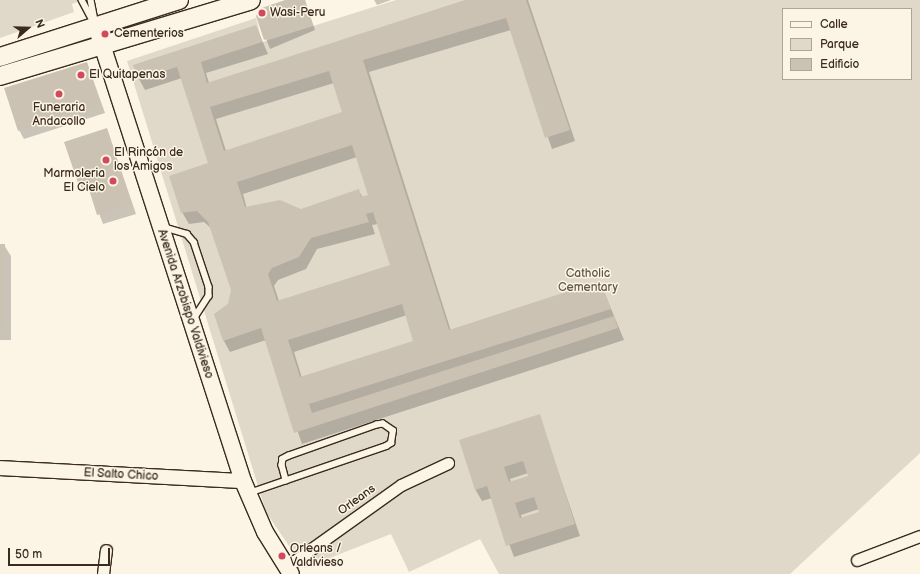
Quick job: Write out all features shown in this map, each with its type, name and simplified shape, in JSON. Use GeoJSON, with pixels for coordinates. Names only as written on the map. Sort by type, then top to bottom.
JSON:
{"type":"FeatureCollection","features":[{"type":"Feature","properties":{"kind":"main road"},"geometry":{"type":"LineString","coordinates":[[0,57],[179,0]]}},
{"type":"Feature","properties":{"kind":"main road"},"geometry":{"type":"LineString","coordinates":[[0,76],[251,0]]}},
{"type":"Feature","properties":{"kind":"main road","name":"Avenida Arzobispo Valdivieso"},"geometry":{"type":"LineString","coordinates":[[96,26],[245,487],[289,571]]}},
{"type":"Feature","properties":{"kind":"street","name":"Orleans"},"geometry":{"type":"LineString","coordinates":[[289,571],[401,485],[448,463]]}},
{"type":"Feature","properties":{"kind":"street","name":"El Salto Chico"},"geometry":{"type":"LineString","coordinates":[[0,468],[245,487]]}},
{"type":"Feature","properties":{"kind":"street"},"geometry":{"type":"LineString","coordinates":[[857,560],[920,536]]}},
{"type":"Feature","properties":{"kind":"street"},"geometry":{"type":"LineString","coordinates":[[103,574],[106,550]]}},
{"type":"Feature","properties":{"kind":"lane"},"geometry":{"type":"LineString","coordinates":[[82,0],[96,26]]}},
{"type":"Feature","properties":{"kind":"lane"},"geometry":{"type":"LineString","coordinates":[[91,0],[96,26]]}},
{"type":"Feature","properties":{"kind":"lane"},"geometry":{"type":"LineString","coordinates":[[160,227],[187,234],[209,287],[209,296],[191,322]]}},
{"type":"Feature","properties":{"kind":"lane"},"geometry":{"type":"LineString","coordinates":[[245,487],[286,480],[386,446],[391,443],[393,431],[383,424],[289,456],[283,459],[282,465],[286,480]]}},
{"type":"Feature","properties":{"kind":"green space"},"geometry":{"type":"Polygon","coordinates":[[[0,0],[82,0],[72,4],[74,12],[0,38],[0,0]]]}},
{"type":"Feature","properties":{"kind":"green space","name":"Catholic Cementary"},"geometry":{"type":"Polygon","coordinates":[[[396,0],[920,0],[920,453],[790,574],[499,574],[480,539],[409,572],[391,534],[304,568],[266,512],[127,61],[256,18],[262,42],[396,0]]]}},
{"type":"Feature","properties":{"kind":"building"},"geometry":{"type":"Polygon","coordinates":[[[285,0],[305,0],[312,24],[264,40],[256,16],[259,9],[285,0]]]}},
{"type":"Feature","properties":{"kind":"building"},"geometry":{"type":"Polygon","coordinates":[[[465,0],[526,0],[570,130],[545,138],[506,18],[363,60],[449,330],[600,281],[611,309],[309,404],[312,413],[614,316],[618,328],[294,433],[261,328],[223,341],[214,314],[228,304],[231,290],[208,222],[197,211],[181,213],[169,176],[208,163],[177,67],[138,79],[133,65],[256,25],[262,42],[201,62],[207,83],[465,0]],[[329,71],[210,107],[224,151],[342,112],[329,71]],[[352,145],[237,182],[245,207],[280,200],[301,209],[359,189],[361,197],[368,195],[352,145]],[[373,212],[366,214],[369,222],[311,238],[299,257],[272,268],[268,274],[277,301],[390,265],[373,212]],[[402,304],[288,340],[300,377],[413,341],[402,304]]]}},
{"type":"Feature","properties":{"kind":"building"},"geometry":{"type":"Polygon","coordinates":[[[87,62],[101,104],[18,131],[4,88],[87,62]]]}},
{"type":"Feature","properties":{"kind":"building"},"geometry":{"type":"Polygon","coordinates":[[[107,128],[132,205],[97,215],[86,180],[78,183],[64,142],[107,128]]]}},
{"type":"Feature","properties":{"kind":"building"},"geometry":{"type":"Polygon","coordinates":[[[0,244],[5,244],[5,329],[0,329],[0,244]]]}},
{"type":"Feature","properties":{"kind":"building"},"geometry":{"type":"Polygon","coordinates":[[[540,414],[575,524],[506,546],[487,486],[475,490],[459,440],[540,414]],[[523,461],[504,467],[509,482],[528,476],[523,461]],[[534,497],[515,503],[520,518],[539,512],[534,497]]]}},
{"type":"Feature","properties":{"kind":"place","name":"Wasi-Peru"},"geometry":{"type":"Point","coordinates":[262,13]}},
{"type":"Feature","properties":{"kind":"place","name":"Cementerios"},"geometry":{"type":"Point","coordinates":[105,34]}},
{"type":"Feature","properties":{"kind":"place","name":"El Quitapenas"},"geometry":{"type":"Point","coordinates":[81,75]}},
{"type":"Feature","properties":{"kind":"place","name":"Funeraria Andacollo"},"geometry":{"type":"Point","coordinates":[59,94]}},
{"type":"Feature","properties":{"kind":"place","name":"El Rincón de los Amigos"},"geometry":{"type":"Point","coordinates":[106,160]}},
{"type":"Feature","properties":{"kind":"place","name":"Marmoleria El Cielo"},"geometry":{"type":"Point","coordinates":[113,181]}},
{"type":"Feature","properties":{"kind":"place","name":"Orleans / Valdivieso"},"geometry":{"type":"Point","coordinates":[282,556]}}]}
